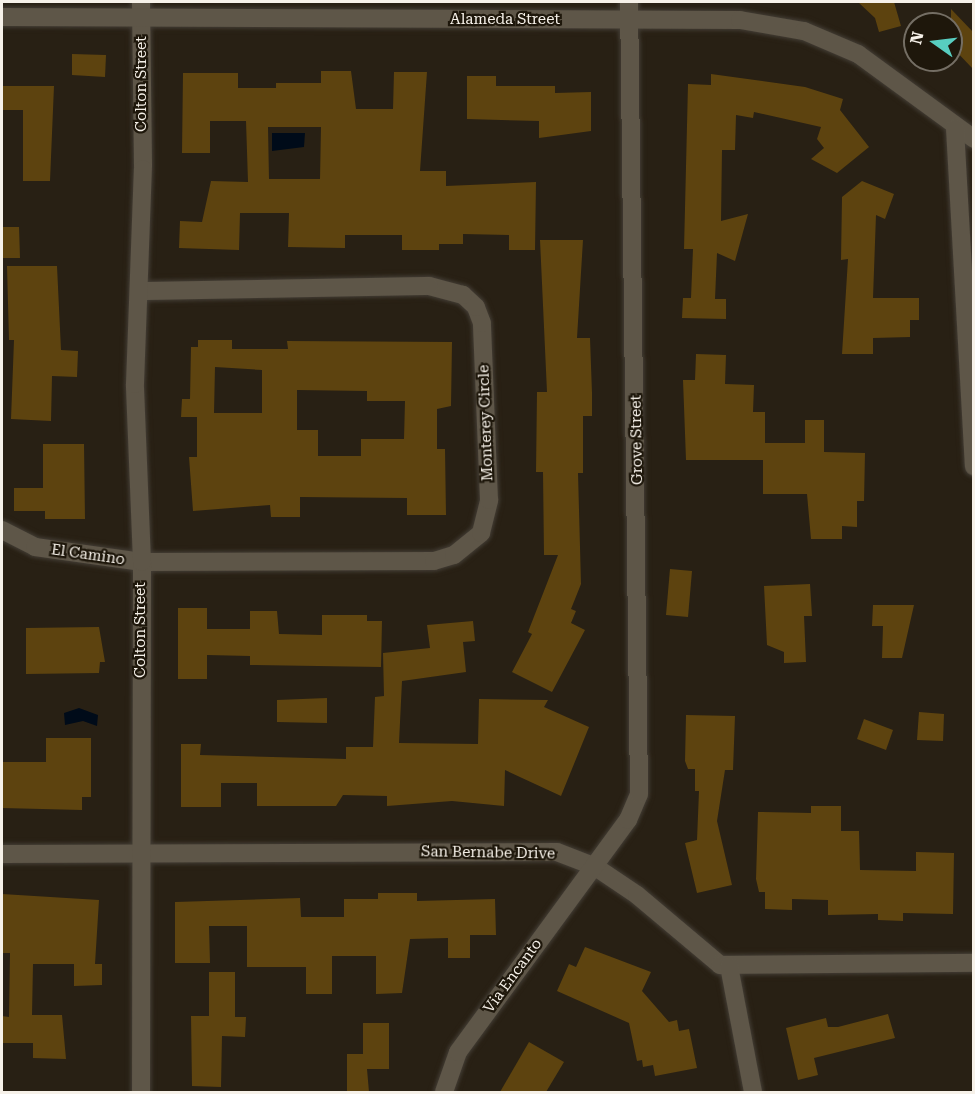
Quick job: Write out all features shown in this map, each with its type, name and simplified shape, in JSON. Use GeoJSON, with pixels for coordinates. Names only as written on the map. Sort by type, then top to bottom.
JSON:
{"type":"FeatureCollection","features":[{"type":"Feature","properties":{"kind":"street","name":"Grove Street"},"geometry":{"type":"LineString","coordinates":[[594,866],[628,820],[641,773],[629,2]]}},
{"type":"Feature","properties":{"kind":"street","name":"Alameda Street"},"geometry":{"type":"LineString","coordinates":[[2,16],[141,10],[629,20],[740,20],[804,31],[889,74],[955,128],[974,139]]}},
{"type":"Feature","properties":{"kind":"street","name":"Colton Street"},"geometry":{"type":"LineString","coordinates":[[141,10],[143,168],[141,291],[135,384],[142,561],[141,1092]]}},
{"type":"Feature","properties":{"kind":"street"},"geometry":{"type":"LineString","coordinates":[[955,128],[974,466]]}},
{"type":"Feature","properties":{"kind":"street","name":"Monterey Circle"},"geometry":{"type":"LineString","coordinates":[[141,291],[429,286],[462,295],[476,307],[482,323],[489,500],[480,533],[454,555],[434,561],[142,561]]}},
{"type":"Feature","properties":{"kind":"street","name":"El Camino"},"geometry":{"type":"LineString","coordinates":[[2,530],[35,547],[142,561]]}},
{"type":"Feature","properties":{"kind":"street","name":"San Bernabe Drive"},"geometry":{"type":"LineString","coordinates":[[2,854],[140,850],[557,852],[594,866],[661,914],[706,958],[729,966],[974,963]]}},
{"type":"Feature","properties":{"kind":"street","name":"Via Encanto"},"geometry":{"type":"LineString","coordinates":[[444,1092],[458,1052],[594,866]]}},
{"type":"Feature","properties":{"kind":"street"},"geometry":{"type":"LineString","coordinates":[[729,966],[753,1092]]}},
{"type":"Feature","properties":{"kind":"water"},"geometry":{"type":"Polygon","coordinates":[[[272,133],[305,133],[304,147],[272,151],[272,133]]]}},
{"type":"Feature","properties":{"kind":"water"},"geometry":{"type":"Polygon","coordinates":[[[79,708],[98,715],[97,726],[83,721],[65,725],[64,713],[79,708]]]}},
{"type":"Feature","properties":{"kind":"building"},"geometry":{"type":"Polygon","coordinates":[[[858,2],[894,2],[901,26],[879,32],[875,18],[858,2]]]}},
{"type":"Feature","properties":{"kind":"building"},"geometry":{"type":"Polygon","coordinates":[[[963,22],[974,33],[974,70],[963,59],[963,22]]]}},
{"type":"Feature","properties":{"kind":"building"},"geometry":{"type":"Polygon","coordinates":[[[72,54],[106,55],[105,77],[72,75],[72,54]]]}},
{"type":"Feature","properties":{"kind":"building"},"geometry":{"type":"Polygon","coordinates":[[[321,71],[351,71],[356,109],[393,109],[394,72],[427,72],[420,171],[446,171],[446,186],[536,182],[535,250],[509,250],[509,235],[463,234],[463,244],[439,244],[439,250],[402,250],[402,235],[345,235],[345,248],[288,247],[289,213],[240,213],[239,250],[179,248],[180,221],[202,222],[211,181],[248,182],[246,121],[210,121],[210,153],[182,153],[183,73],[238,73],[238,88],[276,88],[276,83],[321,83],[321,71]],[[268,127],[269,179],[320,179],[321,127],[268,127]]]}},
{"type":"Feature","properties":{"kind":"building"},"geometry":{"type":"Polygon","coordinates":[[[711,74],[805,87],[843,99],[840,110],[869,147],[837,173],[811,159],[824,148],[817,139],[821,127],[754,112],[753,118],[736,115],[735,150],[722,150],[721,221],[748,214],[735,261],[717,253],[715,299],[726,299],[726,319],[682,318],[683,298],[691,298],[693,249],[684,249],[688,84],[711,85],[711,74]]]}},
{"type":"Feature","properties":{"kind":"building"},"geometry":{"type":"Polygon","coordinates":[[[467,76],[496,76],[496,86],[555,86],[555,93],[591,92],[591,131],[539,138],[539,121],[467,119],[467,76]]]}},
{"type":"Feature","properties":{"kind":"building"},"geometry":{"type":"Polygon","coordinates":[[[2,86],[54,86],[50,181],[23,181],[23,110],[2,110],[2,86]]]}},
{"type":"Feature","properties":{"kind":"building"},"geometry":{"type":"Polygon","coordinates":[[[862,181],[894,194],[885,219],[876,215],[873,298],[919,298],[919,320],[910,320],[910,337],[873,338],[873,354],[842,354],[848,259],[841,260],[842,197],[862,181]]]}},
{"type":"Feature","properties":{"kind":"building"},"geometry":{"type":"Polygon","coordinates":[[[2,227],[19,227],[20,258],[2,258],[2,227]]]}},
{"type":"Feature","properties":{"kind":"building"},"geometry":{"type":"Polygon","coordinates":[[[540,240],[583,240],[577,338],[590,338],[592,393],[592,416],[583,416],[583,473],[578,473],[581,584],[571,609],[576,611],[571,623],[585,630],[552,692],[512,672],[532,634],[528,632],[558,555],[544,555],[543,472],[536,472],[537,392],[547,392],[540,240]]]}},
{"type":"Feature","properties":{"kind":"building"},"geometry":{"type":"Polygon","coordinates":[[[7,266],[57,266],[61,350],[78,351],[77,377],[52,376],[51,421],[11,419],[14,340],[9,340],[7,266]]]}},
{"type":"Feature","properties":{"kind":"building"},"geometry":{"type":"Polygon","coordinates":[[[198,340],[232,340],[232,349],[288,349],[287,341],[452,342],[451,406],[437,409],[437,449],[445,449],[446,515],[407,515],[407,498],[300,497],[300,517],[271,517],[270,505],[193,511],[189,457],[197,457],[197,417],[181,417],[182,399],[190,399],[191,347],[198,347],[198,340]],[[215,367],[214,413],[262,413],[262,370],[215,367]],[[297,390],[297,430],[318,430],[318,456],[361,456],[361,439],[404,439],[405,401],[367,401],[367,391],[297,390]]]}},
{"type":"Feature","properties":{"kind":"building"},"geometry":{"type":"Polygon","coordinates":[[[696,354],[726,355],[725,384],[754,385],[753,412],[765,412],[765,443],[805,443],[805,420],[824,420],[824,452],[865,453],[864,501],[857,501],[857,527],[842,526],[842,539],[811,539],[807,494],[763,494],[763,460],[686,460],[683,380],[695,380],[696,354]]]}},
{"type":"Feature","properties":{"kind":"building"},"geometry":{"type":"Polygon","coordinates":[[[43,444],[84,444],[85,519],[45,519],[45,511],[14,511],[14,488],[43,488],[43,444]]]}},
{"type":"Feature","properties":{"kind":"building"},"geometry":{"type":"Polygon","coordinates":[[[670,569],[692,571],[688,617],[666,615],[670,569]]]}},
{"type":"Feature","properties":{"kind":"building"},"geometry":{"type":"Polygon","coordinates":[[[810,584],[812,616],[804,616],[806,662],[784,663],[784,652],[767,645],[764,586],[810,584]]]}},
{"type":"Feature","properties":{"kind":"building"},"geometry":{"type":"Polygon","coordinates":[[[873,605],[914,605],[902,658],[882,658],[883,626],[872,626],[873,605]]]}},
{"type":"Feature","properties":{"kind":"building"},"geometry":{"type":"Polygon","coordinates":[[[178,608],[207,608],[207,629],[250,629],[250,611],[277,611],[279,634],[322,635],[322,615],[367,615],[367,621],[382,621],[381,667],[250,665],[250,656],[207,655],[207,679],[178,679],[178,608]]]}},
{"type":"Feature","properties":{"kind":"building"},"geometry":{"type":"Polygon","coordinates":[[[473,621],[475,641],[463,642],[466,672],[402,681],[399,743],[478,744],[479,699],[548,700],[544,707],[589,727],[561,796],[505,770],[504,806],[452,801],[387,806],[387,796],[343,795],[336,806],[257,806],[257,783],[221,783],[221,807],[181,807],[181,744],[201,744],[200,755],[346,759],[346,747],[373,747],[375,697],[384,696],[383,653],[430,648],[427,625],[473,621]]]}},
{"type":"Feature","properties":{"kind":"building"},"geometry":{"type":"Polygon","coordinates":[[[99,627],[105,662],[100,662],[99,673],[26,674],[26,628],[99,627]]]}},
{"type":"Feature","properties":{"kind":"building"},"geometry":{"type":"Polygon","coordinates":[[[327,698],[327,723],[277,722],[277,700],[327,698]]]}},
{"type":"Feature","properties":{"kind":"building"},"geometry":{"type":"Polygon","coordinates":[[[919,712],[944,714],[943,741],[917,740],[919,712]]]}},
{"type":"Feature","properties":{"kind":"building"},"geometry":{"type":"Polygon","coordinates":[[[686,715],[735,716],[733,770],[725,770],[717,821],[732,885],[697,893],[685,843],[697,840],[699,791],[695,791],[695,769],[688,769],[685,761],[686,715]]]}},
{"type":"Feature","properties":{"kind":"building"},"geometry":{"type":"Polygon","coordinates":[[[864,719],[893,730],[886,750],[857,739],[864,719]]]}},
{"type":"Feature","properties":{"kind":"building"},"geometry":{"type":"Polygon","coordinates":[[[46,738],[91,738],[91,797],[82,797],[82,810],[2,808],[2,762],[46,762],[46,738]]]}},
{"type":"Feature","properties":{"kind":"building"},"geometry":{"type":"Polygon","coordinates":[[[811,806],[841,806],[841,831],[859,831],[860,870],[916,871],[916,852],[954,853],[953,914],[903,913],[903,921],[878,920],[878,914],[828,915],[828,900],[792,899],[792,910],[765,909],[765,892],[759,892],[756,879],[758,812],[811,813],[811,806]]]}},
{"type":"Feature","properties":{"kind":"building"},"geometry":{"type":"Polygon","coordinates":[[[378,893],[417,893],[417,901],[495,899],[496,935],[470,935],[470,958],[448,958],[448,938],[410,939],[402,993],[376,994],[376,956],[332,956],[332,994],[306,994],[306,967],[247,967],[247,926],[209,926],[210,963],[175,963],[175,902],[300,898],[301,917],[344,917],[344,899],[378,899],[378,893]]]}},
{"type":"Feature","properties":{"kind":"building"},"geometry":{"type":"Polygon","coordinates":[[[2,894],[99,900],[95,964],[102,964],[102,985],[74,986],[74,964],[33,964],[32,1015],[62,1015],[66,1059],[33,1058],[33,1043],[2,1043],[2,1016],[9,1017],[10,953],[2,953],[2,894]]]}},
{"type":"Feature","properties":{"kind":"building"},"geometry":{"type":"Polygon","coordinates":[[[585,947],[651,972],[642,991],[669,1022],[677,1020],[679,1031],[689,1029],[697,1068],[655,1076],[653,1065],[643,1067],[642,1060],[637,1061],[629,1023],[557,991],[569,964],[576,967],[585,947]]]}},
{"type":"Feature","properties":{"kind":"building"},"geometry":{"type":"Polygon","coordinates":[[[209,972],[235,972],[235,1017],[246,1017],[245,1037],[222,1036],[221,1087],[192,1086],[191,1016],[209,1016],[209,972]]]}},
{"type":"Feature","properties":{"kind":"building"},"geometry":{"type":"Polygon","coordinates":[[[888,1014],[895,1038],[814,1058],[818,1075],[798,1080],[786,1028],[826,1018],[828,1027],[838,1027],[888,1014]]]}},
{"type":"Feature","properties":{"kind":"building"},"geometry":{"type":"Polygon","coordinates":[[[363,1023],[389,1023],[389,1069],[367,1069],[369,1092],[347,1092],[347,1054],[363,1054],[363,1023]]]}},
{"type":"Feature","properties":{"kind":"building"},"geometry":{"type":"Polygon","coordinates":[[[529,1042],[564,1062],[546,1092],[500,1092],[529,1042]]]}}]}
